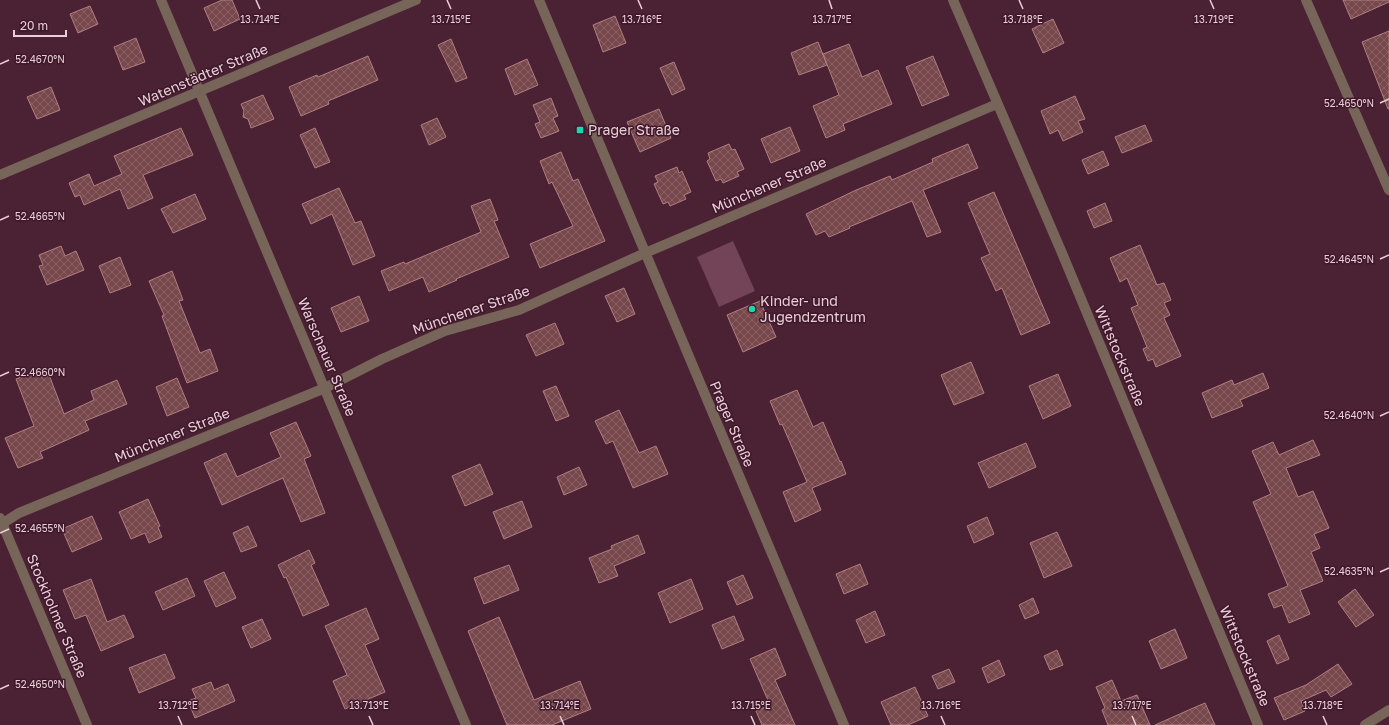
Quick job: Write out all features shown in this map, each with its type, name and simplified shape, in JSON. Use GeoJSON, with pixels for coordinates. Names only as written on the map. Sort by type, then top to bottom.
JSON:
{"type":"FeatureCollection","features":[{"type":"Feature","properties":{"kind":"street","name":"Warschauer Straße"},"geometry":{"type":"LineString","coordinates":[[161,0],[466,725]]}},
{"type":"Feature","properties":{"kind":"street","name":"Watenstädter Straße"},"geometry":{"type":"LineString","coordinates":[[0,175],[416,0]]}},
{"type":"Feature","properties":{"kind":"street","name":"Prager Straße"},"geometry":{"type":"LineString","coordinates":[[539,0],[644,253],[844,725]]}},
{"type":"Feature","properties":{"kind":"street","name":"Wittstockstraße"},"geometry":{"type":"LineString","coordinates":[[953,0],[1065,260],[1258,725]]}},
{"type":"Feature","properties":{"kind":"street"},"geometry":{"type":"LineString","coordinates":[[1306,0],[1389,190]]}},
{"type":"Feature","properties":{"kind":"street","name":"Münchener Straße"},"geometry":{"type":"LineString","coordinates":[[1,522],[19,513],[325,388],[382,359],[445,331],[519,310],[644,253],[997,104]]}},
{"type":"Feature","properties":{"kind":"street","name":"Stockholmer Straße"},"geometry":{"type":"LineString","coordinates":[[1,522],[88,725]]}},
{"type":"Feature","properties":{"kind":"street"},"geometry":{"type":"LineString","coordinates":[[1365,725],[1389,710]]}},
{"type":"Feature","properties":{"kind":"shaded area"},"geometry":{"type":"Polygon","coordinates":[[[733,241],[755,291],[719,307],[697,257],[733,241]]]}},
{"type":"Feature","properties":{"kind":"building"},"geometry":{"type":"Polygon","coordinates":[[[222,0],[232,0],[240,19],[214,31],[204,8],[222,0]]]}},
{"type":"Feature","properties":{"kind":"building"},"geometry":{"type":"Polygon","coordinates":[[[1343,0],[1389,0],[1389,2],[1351,19],[1343,0]]]}},
{"type":"Feature","properties":{"kind":"building"},"geometry":{"type":"Polygon","coordinates":[[[90,6],[98,24],[78,33],[70,14],[90,6]]]}},
{"type":"Feature","properties":{"kind":"building"},"geometry":{"type":"Polygon","coordinates":[[[615,16],[626,43],[603,52],[593,25],[615,16]]]}},
{"type":"Feature","properties":{"kind":"building"},"geometry":{"type":"Polygon","coordinates":[[[1053,19],[1064,43],[1043,53],[1032,29],[1053,19]]]}},
{"type":"Feature","properties":{"kind":"building"},"geometry":{"type":"Polygon","coordinates":[[[1389,31],[1389,109],[1388,109],[1362,42],[1389,31]]]}},
{"type":"Feature","properties":{"kind":"building"},"geometry":{"type":"Polygon","coordinates":[[[136,38],[145,62],[123,70],[114,47],[136,38]]]}},
{"type":"Feature","properties":{"kind":"building"},"geometry":{"type":"Polygon","coordinates":[[[451,39],[467,78],[456,82],[438,45],[451,39]]]}},
{"type":"Feature","properties":{"kind":"building"},"geometry":{"type":"Polygon","coordinates":[[[818,42],[827,65],[799,75],[791,53],[818,42]]]}},
{"type":"Feature","properties":{"kind":"building"},"geometry":{"type":"Polygon","coordinates":[[[849,44],[862,77],[878,70],[892,104],[843,124],[845,130],[826,138],[813,106],[839,95],[823,54],[849,44]]]}},
{"type":"Feature","properties":{"kind":"building"},"geometry":{"type":"Polygon","coordinates":[[[368,56],[378,80],[328,101],[329,104],[301,116],[289,87],[317,75],[318,77],[368,56]]]}},
{"type":"Feature","properties":{"kind":"building"},"geometry":{"type":"Polygon","coordinates":[[[933,56],[949,95],[922,106],[906,67],[933,56]]]}},
{"type":"Feature","properties":{"kind":"building"},"geometry":{"type":"Polygon","coordinates":[[[527,59],[538,85],[515,95],[505,69],[527,59]]]}},
{"type":"Feature","properties":{"kind":"building"},"geometry":{"type":"Polygon","coordinates":[[[674,62],[685,89],[672,95],[660,68],[674,62]]]}},
{"type":"Feature","properties":{"kind":"building"},"geometry":{"type":"Polygon","coordinates":[[[51,87],[60,110],[37,119],[27,97],[51,87]]]}},
{"type":"Feature","properties":{"kind":"building"},"geometry":{"type":"Polygon","coordinates":[[[263,95],[274,119],[251,128],[248,119],[243,117],[244,111],[241,104],[263,95]]]}},
{"type":"Feature","properties":{"kind":"building"},"geometry":{"type":"Polygon","coordinates":[[[1075,96],[1085,119],[1078,121],[1083,132],[1063,141],[1058,130],[1050,134],[1041,111],[1075,96]]]}},
{"type":"Feature","properties":{"kind":"building"},"geometry":{"type":"Polygon","coordinates":[[[551,98],[558,116],[553,118],[559,131],[541,138],[535,124],[540,122],[533,105],[551,98]]]}},
{"type":"Feature","properties":{"kind":"building"},"geometry":{"type":"Polygon","coordinates":[[[659,109],[671,138],[640,152],[627,122],[659,109]]]}},
{"type":"Feature","properties":{"kind":"building"},"geometry":{"type":"Polygon","coordinates":[[[437,118],[446,137],[429,145],[421,125],[437,118]]]}},
{"type":"Feature","properties":{"kind":"building"},"geometry":{"type":"Polygon","coordinates":[[[1145,125],[1152,141],[1122,153],[1115,137],[1145,125]]]}},
{"type":"Feature","properties":{"kind":"building"},"geometry":{"type":"Polygon","coordinates":[[[790,127],[800,151],[771,163],[761,139],[790,127]]]}},
{"type":"Feature","properties":{"kind":"building"},"geometry":{"type":"Polygon","coordinates":[[[181,128],[193,155],[143,175],[153,198],[128,209],[120,189],[84,205],[80,195],[75,197],[69,183],[89,174],[94,186],[122,174],[114,156],[181,128]]]}},
{"type":"Feature","properties":{"kind":"building"},"geometry":{"type":"Polygon","coordinates":[[[315,128],[330,162],[315,168],[300,135],[315,128]]]}},
{"type":"Feature","properties":{"kind":"building"},"geometry":{"type":"Polygon","coordinates":[[[729,144],[732,150],[735,149],[744,169],[737,172],[739,176],[723,183],[721,179],[716,181],[707,161],[710,159],[708,153],[729,144]]]}},
{"type":"Feature","properties":{"kind":"building"},"geometry":{"type":"Polygon","coordinates":[[[968,144],[978,168],[923,190],[941,232],[927,237],[912,201],[849,227],[850,228],[829,237],[825,231],[816,235],[806,214],[890,176],[892,180],[933,162],[932,159],[968,144]]]}},
{"type":"Feature","properties":{"kind":"building"},"geometry":{"type":"Polygon","coordinates":[[[1103,151],[1109,165],[1088,174],[1082,160],[1103,151]]]}},
{"type":"Feature","properties":{"kind":"building"},"geometry":{"type":"Polygon","coordinates":[[[561,152],[573,181],[578,179],[605,241],[540,268],[530,244],[573,226],[552,182],[549,184],[540,161],[561,152]]]}},
{"type":"Feature","properties":{"kind":"building"},"geometry":{"type":"Polygon","coordinates":[[[677,167],[679,173],[682,171],[691,192],[684,195],[686,199],[670,206],[668,202],[663,204],[654,184],[658,182],[655,176],[677,167]]]}},
{"type":"Feature","properties":{"kind":"building"},"geometry":{"type":"Polygon","coordinates":[[[339,188],[355,223],[361,221],[375,256],[353,265],[332,214],[311,224],[302,204],[339,188]]]}},
{"type":"Feature","properties":{"kind":"building"},"geometry":{"type":"Polygon","coordinates":[[[994,192],[1050,323],[1021,335],[1002,288],[996,291],[981,258],[990,254],[968,203],[994,192]]]}},
{"type":"Feature","properties":{"kind":"building"},"geometry":{"type":"Polygon","coordinates":[[[195,194],[206,219],[173,233],[161,209],[195,194]]]}},
{"type":"Feature","properties":{"kind":"building"},"geometry":{"type":"Polygon","coordinates":[[[490,199],[498,220],[494,221],[509,257],[429,292],[423,277],[389,291],[381,271],[404,262],[405,264],[481,232],[471,206],[490,199]]]}},
{"type":"Feature","properties":{"kind":"building"},"geometry":{"type":"Polygon","coordinates":[[[1105,203],[1112,221],[1094,228],[1087,211],[1105,203]]]}},
{"type":"Feature","properties":{"kind":"building"},"geometry":{"type":"Polygon","coordinates":[[[1140,245],[1157,285],[1164,283],[1171,300],[1164,303],[1170,315],[1164,318],[1181,356],[1156,367],[1153,359],[1148,361],[1143,349],[1147,347],[1131,308],[1138,305],[1127,278],[1120,282],[1110,258],[1140,245]]]}},
{"type":"Feature","properties":{"kind":"building"},"geometry":{"type":"Polygon","coordinates":[[[61,246],[65,256],[76,251],[84,270],[47,285],[39,266],[43,265],[39,255],[61,246]]]}},
{"type":"Feature","properties":{"kind":"building"},"geometry":{"type":"Polygon","coordinates":[[[120,257],[131,285],[110,293],[99,266],[120,257]]]}},
{"type":"Feature","properties":{"kind":"building"},"geometry":{"type":"Polygon","coordinates":[[[172,271],[183,300],[179,301],[200,353],[210,349],[218,371],[187,383],[162,316],[164,315],[149,281],[172,271]]]}},
{"type":"Feature","properties":{"kind":"building"},"geometry":{"type":"Polygon","coordinates":[[[624,288],[635,314],[617,322],[605,296],[624,288]]]}},
{"type":"Feature","properties":{"kind":"building"},"geometry":{"type":"Polygon","coordinates":[[[359,296],[369,321],[341,332],[331,308],[359,296]]]}},
{"type":"Feature","properties":{"kind":"building"},"geometry":{"type":"Polygon","coordinates":[[[760,301],[776,337],[743,352],[727,315],[760,301]]]}},
{"type":"Feature","properties":{"kind":"building"},"geometry":{"type":"Polygon","coordinates":[[[555,323],[564,344],[536,356],[526,335],[555,323]]]}},
{"type":"Feature","properties":{"kind":"building"},"geometry":{"type":"Polygon","coordinates":[[[971,362],[984,393],[954,405],[941,375],[971,362]]]}},
{"type":"Feature","properties":{"kind":"building"},"geometry":{"type":"Polygon","coordinates":[[[46,367],[64,414],[94,400],[91,391],[117,380],[127,404],[85,421],[89,430],[40,452],[43,458],[18,468],[5,438],[34,426],[16,379],[46,367]]]}},
{"type":"Feature","properties":{"kind":"building"},"geometry":{"type":"Polygon","coordinates":[[[1263,373],[1269,388],[1240,400],[1243,406],[1212,418],[1202,393],[1232,380],[1234,385],[1263,373]]]}},
{"type":"Feature","properties":{"kind":"building"},"geometry":{"type":"Polygon","coordinates":[[[1058,374],[1071,406],[1043,419],[1029,386],[1058,374]]]}},
{"type":"Feature","properties":{"kind":"building"},"geometry":{"type":"Polygon","coordinates":[[[177,378],[189,407],[167,416],[156,387],[177,378]]]}},
{"type":"Feature","properties":{"kind":"building"},"geometry":{"type":"Polygon","coordinates":[[[556,386],[569,416],[556,421],[543,391],[556,386]]]}},
{"type":"Feature","properties":{"kind":"building"},"geometry":{"type":"Polygon","coordinates":[[[797,390],[813,427],[823,422],[846,474],[812,488],[821,510],[795,522],[783,492],[807,482],[782,424],[780,425],[770,401],[797,390]]]}},
{"type":"Feature","properties":{"kind":"building"},"geometry":{"type":"Polygon","coordinates":[[[619,410],[639,453],[656,446],[668,474],[633,488],[613,441],[606,444],[595,421],[619,410]]]}},
{"type":"Feature","properties":{"kind":"building"},"geometry":{"type":"Polygon","coordinates":[[[296,422],[311,456],[304,459],[325,513],[301,522],[283,478],[222,505],[204,463],[226,453],[237,477],[281,457],[270,433],[296,422]]]}},
{"type":"Feature","properties":{"kind":"building"},"geometry":{"type":"Polygon","coordinates":[[[1313,440],[1320,455],[1286,468],[1298,497],[1313,491],[1329,528],[1314,534],[1320,548],[1311,552],[1323,581],[1300,590],[1310,614],[1289,623],[1282,605],[1274,608],[1268,594],[1288,586],[1253,502],[1271,494],[1252,451],[1273,442],[1279,455],[1313,440]]]}},
{"type":"Feature","properties":{"kind":"building"},"geometry":{"type":"Polygon","coordinates":[[[1026,443],[1036,467],[989,488],[978,463],[1026,443]]]}},
{"type":"Feature","properties":{"kind":"building"},"geometry":{"type":"Polygon","coordinates":[[[480,464],[493,494],[465,506],[452,476],[480,464]]]}},
{"type":"Feature","properties":{"kind":"building"},"geometry":{"type":"Polygon","coordinates":[[[579,467],[587,485],[564,495],[557,477],[579,467]]]}},
{"type":"Feature","properties":{"kind":"building"},"geometry":{"type":"Polygon","coordinates":[[[148,499],[160,526],[158,527],[162,537],[149,543],[145,533],[131,539],[119,512],[148,499]]]}},
{"type":"Feature","properties":{"kind":"building"},"geometry":{"type":"Polygon","coordinates":[[[522,501],[532,527],[504,539],[493,512],[522,501]]]}},
{"type":"Feature","properties":{"kind":"building"},"geometry":{"type":"Polygon","coordinates":[[[92,516],[102,539],[72,552],[62,529],[92,516]]]}},
{"type":"Feature","properties":{"kind":"building"},"geometry":{"type":"Polygon","coordinates":[[[987,517],[994,534],[974,543],[967,526],[987,517]]]}},
{"type":"Feature","properties":{"kind":"building"},"geometry":{"type":"Polygon","coordinates":[[[248,526],[257,546],[241,552],[233,533],[248,526]]]}},
{"type":"Feature","properties":{"kind":"building"},"geometry":{"type":"Polygon","coordinates":[[[1057,532],[1072,566],[1044,578],[1030,543],[1057,532]]]}},
{"type":"Feature","properties":{"kind":"building"},"geometry":{"type":"Polygon","coordinates":[[[638,535],[645,553],[614,566],[618,576],[599,583],[589,558],[612,549],[611,546],[638,535]]]}},
{"type":"Feature","properties":{"kind":"building"},"geometry":{"type":"Polygon","coordinates":[[[309,550],[315,563],[311,565],[329,605],[303,616],[286,577],[284,578],[278,565],[309,550]]]}},
{"type":"Feature","properties":{"kind":"building"},"geometry":{"type":"Polygon","coordinates":[[[860,564],[868,584],[844,594],[836,574],[860,564]]]}},
{"type":"Feature","properties":{"kind":"building"},"geometry":{"type":"Polygon","coordinates":[[[509,565],[519,590],[484,604],[474,578],[509,565]]]}},
{"type":"Feature","properties":{"kind":"building"},"geometry":{"type":"Polygon","coordinates":[[[224,572],[236,598],[216,607],[204,581],[224,572]]]}},
{"type":"Feature","properties":{"kind":"building"},"geometry":{"type":"Polygon","coordinates":[[[743,575],[753,598],[737,605],[727,582],[743,575]]]}},
{"type":"Feature","properties":{"kind":"building"},"geometry":{"type":"Polygon","coordinates":[[[187,578],[195,596],[163,610],[155,592],[187,578]]]}},
{"type":"Feature","properties":{"kind":"building"},"geometry":{"type":"Polygon","coordinates":[[[91,579],[107,622],[124,615],[134,637],[101,651],[86,615],[75,619],[63,590],[91,579]]]}},
{"type":"Feature","properties":{"kind":"building"},"geometry":{"type":"Polygon","coordinates":[[[691,579],[703,609],[670,623],[658,593],[691,579]]]}},
{"type":"Feature","properties":{"kind":"building"},"geometry":{"type":"Polygon","coordinates":[[[1355,589],[1374,615],[1356,627],[1338,602],[1355,589]]]}},
{"type":"Feature","properties":{"kind":"building"},"geometry":{"type":"Polygon","coordinates":[[[1033,598],[1039,613],[1025,619],[1019,605],[1033,598]]]}},
{"type":"Feature","properties":{"kind":"building"},"geometry":{"type":"Polygon","coordinates":[[[366,608],[379,639],[365,645],[385,692],[345,709],[333,681],[347,675],[325,626],[366,608]]]}},
{"type":"Feature","properties":{"kind":"building"},"geometry":{"type":"Polygon","coordinates":[[[875,611],[885,635],[866,643],[856,620],[875,611]]]}},
{"type":"Feature","properties":{"kind":"building"},"geometry":{"type":"Polygon","coordinates":[[[734,616],[744,640],[722,649],[712,625],[734,616]]]}},
{"type":"Feature","properties":{"kind":"building"},"geometry":{"type":"Polygon","coordinates":[[[499,617],[534,700],[580,681],[591,709],[552,725],[507,725],[468,631],[499,617]]]}},
{"type":"Feature","properties":{"kind":"building"},"geometry":{"type":"Polygon","coordinates":[[[262,619],[271,639],[251,648],[242,627],[262,619]]]}},
{"type":"Feature","properties":{"kind":"building"},"geometry":{"type":"Polygon","coordinates":[[[1175,629],[1187,658],[1161,669],[1149,641],[1175,629]]]}},
{"type":"Feature","properties":{"kind":"building"},"geometry":{"type":"Polygon","coordinates":[[[1279,635],[1289,659],[1277,664],[1267,641],[1279,635]]]}},
{"type":"Feature","properties":{"kind":"building"},"geometry":{"type":"Polygon","coordinates":[[[775,648],[786,675],[775,680],[795,725],[762,725],[756,711],[770,705],[750,659],[775,648]]]}},
{"type":"Feature","properties":{"kind":"building"},"geometry":{"type":"Polygon","coordinates":[[[1057,650],[1063,665],[1050,670],[1044,656],[1057,650]]]}},
{"type":"Feature","properties":{"kind":"building"},"geometry":{"type":"Polygon","coordinates":[[[165,654],[175,678],[139,693],[129,668],[165,654]]]}},
{"type":"Feature","properties":{"kind":"building"},"geometry":{"type":"Polygon","coordinates":[[[999,660],[1005,675],[988,683],[982,668],[999,660]]]}},
{"type":"Feature","properties":{"kind":"building"},"geometry":{"type":"Polygon","coordinates":[[[1338,664],[1352,684],[1331,697],[1326,690],[1301,701],[1305,711],[1284,720],[1274,698],[1306,685],[1338,664]]]}},
{"type":"Feature","properties":{"kind":"building"},"geometry":{"type":"Polygon","coordinates":[[[949,669],[955,682],[938,689],[932,676],[949,669]]]}},
{"type":"Feature","properties":{"kind":"building"},"geometry":{"type":"Polygon","coordinates":[[[1112,680],[1121,701],[1137,695],[1150,725],[1108,725],[1102,710],[1105,708],[1096,687],[1112,680]]]}},
{"type":"Feature","properties":{"kind":"building"},"geometry":{"type":"Polygon","coordinates":[[[211,682],[214,690],[228,684],[235,701],[195,718],[188,701],[196,698],[192,689],[211,682]]]}},
{"type":"Feature","properties":{"kind":"building"},"geometry":{"type":"Polygon","coordinates":[[[915,687],[928,716],[908,725],[891,725],[881,702],[915,687]]]}},
{"type":"Feature","properties":{"kind":"building"},"geometry":{"type":"Polygon","coordinates":[[[1205,703],[1215,725],[1155,725],[1191,709],[1205,703]]]}},
{"type":"Feature","properties":{"kind":"place","name":"Prager Straße"},"geometry":{"type":"Point","coordinates":[580,130]}},
{"type":"Feature","properties":{"kind":"place","name":"Kinder- und Jugendzentrum"},"geometry":{"type":"Point","coordinates":[752,309]}}]}
